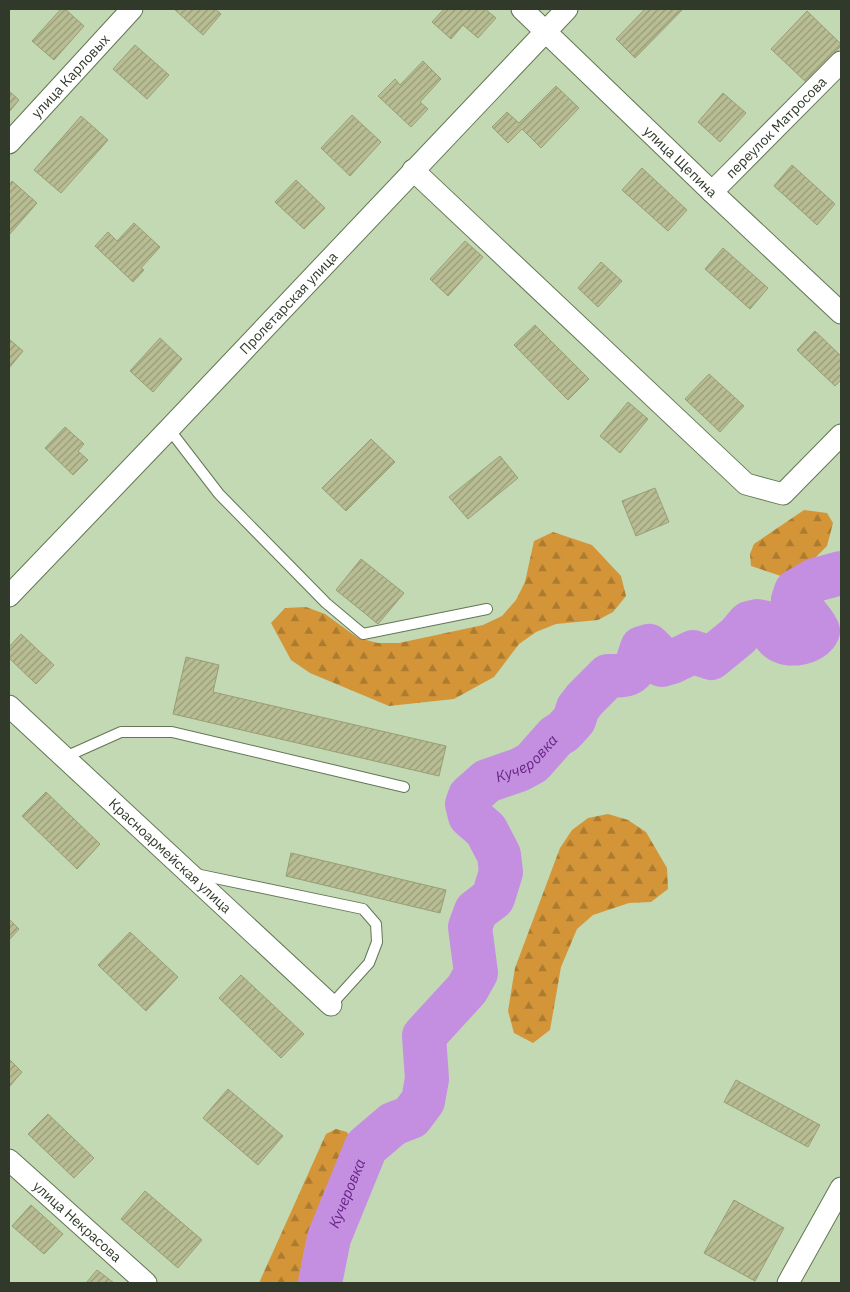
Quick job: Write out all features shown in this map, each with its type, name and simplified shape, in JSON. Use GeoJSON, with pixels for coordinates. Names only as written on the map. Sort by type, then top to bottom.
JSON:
{"type":"FeatureCollection","features":[{"type":"Feature","properties":{"kind":"street","name":"улица Карловых"},"geometry":{"type":"LineString","coordinates":[[9,143],[132,9]]}},
{"type":"Feature","properties":{"kind":"street","name":"улица Щепина"},"geometry":{"type":"LineString","coordinates":[[522,9],[841,313]]}},
{"type":"Feature","properties":{"kind":"street","name":"Пролетарская улица"},"geometry":{"type":"LineString","coordinates":[[9,596],[566,9]]}},
{"type":"Feature","properties":{"kind":"street","name":"переулок Матросова"},"geometry":{"type":"LineString","coordinates":[[712,192],[841,62]]}},
{"type":"Feature","properties":{"kind":"street"},"geometry":{"type":"LineString","coordinates":[[413,170],[746,484],[783,494],[841,436]]}},
{"type":"Feature","properties":{"kind":"street","name":"Красноармейская улица"},"geometry":{"type":"LineString","coordinates":[[9,706],[331,1005]]}},
{"type":"Feature","properties":{"kind":"street","name":"улица Некрасова"},"geometry":{"type":"LineString","coordinates":[[9,1160],[146,1283]]}},
{"type":"Feature","properties":{"kind":"street"},"geometry":{"type":"LineString","coordinates":[[788,1283],[841,1188]]}},
{"type":"Feature","properties":{"kind":"lane"},"geometry":{"type":"LineString","coordinates":[[169,429],[219,494],[326,602],[363,634],[487,609]]}},
{"type":"Feature","properties":{"kind":"lane"},"geometry":{"type":"LineString","coordinates":[[65,757],[122,732],[172,732],[404,787]]}},
{"type":"Feature","properties":{"kind":"lane"},"geometry":{"type":"LineString","coordinates":[[190,873],[363,909],[376,924],[377,942],[369,963],[331,1005]]}},
{"type":"Feature","properties":{"kind":"green space"},"geometry":{"type":"Polygon","coordinates":[[[804,510],[827,513],[833,523],[827,546],[809,564],[784,577],[751,566],[750,554],[754,544],[804,510]]]}},
{"type":"Feature","properties":{"kind":"green space"},"geometry":{"type":"Polygon","coordinates":[[[553,532],[592,545],[621,576],[626,596],[613,612],[598,620],[556,624],[536,632],[519,644],[494,677],[454,699],[389,706],[310,673],[291,660],[271,623],[285,608],[306,607],[325,614],[358,638],[378,643],[399,643],[483,625],[502,616],[516,600],[525,582],[534,541],[553,532]]]}},
{"type":"Feature","properties":{"kind":"green space"},"geometry":{"type":"Polygon","coordinates":[[[608,814],[628,820],[646,832],[667,868],[668,889],[651,902],[629,903],[593,915],[577,929],[561,967],[550,1030],[533,1043],[514,1033],[508,1011],[515,968],[560,848],[572,830],[588,818],[608,814]]]}},
{"type":"Feature","properties":{"kind":"green space"},"geometry":{"type":"Polygon","coordinates":[[[336,1129],[347,1132],[352,1142],[347,1166],[330,1180],[306,1242],[298,1283],[259,1283],[326,1134],[336,1129]]]}},
{"type":"Feature","properties":{"kind":"building"},"geometry":{"type":"Polygon","coordinates":[[[61,9],[65,9],[84,26],[54,60],[32,41],[61,9]]]}},
{"type":"Feature","properties":{"kind":"building"},"geometry":{"type":"Polygon","coordinates":[[[174,9],[215,9],[221,14],[203,35],[174,9]]]}},
{"type":"Feature","properties":{"kind":"building"},"geometry":{"type":"Polygon","coordinates":[[[444,9],[485,9],[496,18],[478,38],[463,25],[451,39],[432,22],[444,9]]]}},
{"type":"Feature","properties":{"kind":"building"},"geometry":{"type":"Polygon","coordinates":[[[645,9],[683,9],[635,58],[616,39],[645,9]]]}},
{"type":"Feature","properties":{"kind":"building"},"geometry":{"type":"Polygon","coordinates":[[[807,11],[841,46],[807,83],[771,49],[807,11]]]}},
{"type":"Feature","properties":{"kind":"building"},"geometry":{"type":"Polygon","coordinates":[[[135,45],[169,75],[147,99],[113,69],[135,45]]]}},
{"type":"Feature","properties":{"kind":"building"},"geometry":{"type":"Polygon","coordinates":[[[423,61],[441,79],[420,102],[428,109],[411,127],[378,96],[395,79],[400,85],[423,61]]]}},
{"type":"Feature","properties":{"kind":"building"},"geometry":{"type":"Polygon","coordinates":[[[556,86],[579,108],[541,148],[522,129],[508,143],[492,127],[507,112],[519,123],[556,86]]]}},
{"type":"Feature","properties":{"kind":"building"},"geometry":{"type":"Polygon","coordinates":[[[9,91],[19,100],[9,112],[9,91]]]}},
{"type":"Feature","properties":{"kind":"building"},"geometry":{"type":"Polygon","coordinates":[[[723,93],[746,113],[720,142],[698,122],[723,93]]]}},
{"type":"Feature","properties":{"kind":"building"},"geometry":{"type":"Polygon","coordinates":[[[352,115],[381,142],[350,176],[321,148],[352,115]]]}},
{"type":"Feature","properties":{"kind":"building"},"geometry":{"type":"Polygon","coordinates":[[[81,116],[108,140],[61,193],[34,170],[81,116]]]}},
{"type":"Feature","properties":{"kind":"building"},"geometry":{"type":"Polygon","coordinates":[[[792,165],[835,204],[817,225],[774,186],[792,165]]]}},
{"type":"Feature","properties":{"kind":"building"},"geometry":{"type":"Polygon","coordinates":[[[642,168],[687,210],[668,231],[622,190],[642,168]]]}},
{"type":"Feature","properties":{"kind":"building"},"geometry":{"type":"Polygon","coordinates":[[[296,180],[325,208],[304,229],[275,202],[296,180]]]}},
{"type":"Feature","properties":{"kind":"building"},"geometry":{"type":"Polygon","coordinates":[[[12,181],[37,203],[9,235],[9,185],[12,181]]]}},
{"type":"Feature","properties":{"kind":"building"},"geometry":{"type":"Polygon","coordinates":[[[134,223],[160,247],[141,268],[144,270],[133,282],[95,246],[108,232],[117,241],[134,223]]]}},
{"type":"Feature","properties":{"kind":"building"},"geometry":{"type":"Polygon","coordinates":[[[465,241],[483,257],[448,296],[430,279],[465,241]]]}},
{"type":"Feature","properties":{"kind":"building"},"geometry":{"type":"Polygon","coordinates":[[[723,248],[768,288],[750,309],[705,269],[723,248]]]}},
{"type":"Feature","properties":{"kind":"building"},"geometry":{"type":"Polygon","coordinates":[[[601,262],[622,281],[598,307],[578,288],[601,262]]]}},
{"type":"Feature","properties":{"kind":"building"},"geometry":{"type":"Polygon","coordinates":[[[535,325],[589,379],[568,400],[514,345],[535,325]]]}},
{"type":"Feature","properties":{"kind":"building"},"geometry":{"type":"Polygon","coordinates":[[[815,331],[841,356],[841,380],[835,386],[797,350],[815,331]]]}},
{"type":"Feature","properties":{"kind":"building"},"geometry":{"type":"Polygon","coordinates":[[[160,338],[182,359],[153,392],[130,371],[160,338]]]}},
{"type":"Feature","properties":{"kind":"building"},"geometry":{"type":"Polygon","coordinates":[[[9,339],[23,351],[9,368],[9,339]]]}},
{"type":"Feature","properties":{"kind":"building"},"geometry":{"type":"Polygon","coordinates":[[[709,374],[744,406],[720,432],[685,399],[709,374]]]}},
{"type":"Feature","properties":{"kind":"building"},"geometry":{"type":"Polygon","coordinates":[[[628,402],[648,419],[620,453],[600,436],[628,402]]]}},
{"type":"Feature","properties":{"kind":"building"},"geometry":{"type":"Polygon","coordinates":[[[65,427],[84,444],[78,451],[88,460],[73,475],[45,448],[65,427]]]}},
{"type":"Feature","properties":{"kind":"building"},"geometry":{"type":"Polygon","coordinates":[[[371,439],[395,462],[346,511],[322,488],[371,439]]]}},
{"type":"Feature","properties":{"kind":"building"},"geometry":{"type":"Polygon","coordinates":[[[500,456],[518,478],[468,519],[449,497],[500,456]]]}},
{"type":"Feature","properties":{"kind":"building"},"geometry":{"type":"Polygon","coordinates":[[[655,488],[669,522],[636,536],[622,501],[655,488]]]}},
{"type":"Feature","properties":{"kind":"building"},"geometry":{"type":"Polygon","coordinates":[[[361,559],[404,593],[378,624],[336,590],[361,559]]]}},
{"type":"Feature","properties":{"kind":"building"},"geometry":{"type":"Polygon","coordinates":[[[21,634],[54,665],[36,684],[9,658],[9,647],[21,634]]]}},
{"type":"Feature","properties":{"kind":"building"},"geometry":{"type":"Polygon","coordinates":[[[186,657],[219,665],[213,692],[446,746],[439,776],[173,714],[186,657]]]}},
{"type":"Feature","properties":{"kind":"building"},"geometry":{"type":"Polygon","coordinates":[[[46,792],[100,844],[77,869],[22,816],[46,792]]]}},
{"type":"Feature","properties":{"kind":"building"},"geometry":{"type":"Polygon","coordinates":[[[291,853],[446,890],[440,913],[286,876],[291,853]]]}},
{"type":"Feature","properties":{"kind":"building"},"geometry":{"type":"Polygon","coordinates":[[[9,919],[19,929],[9,940],[9,919]]]}},
{"type":"Feature","properties":{"kind":"building"},"geometry":{"type":"Polygon","coordinates":[[[130,932],[178,977],[146,1011],[98,965],[130,932]]]}},
{"type":"Feature","properties":{"kind":"building"},"geometry":{"type":"Polygon","coordinates":[[[241,975],[304,1034],[281,1058],[219,998],[241,975]]]}},
{"type":"Feature","properties":{"kind":"building"},"geometry":{"type":"Polygon","coordinates":[[[9,1059],[22,1072],[9,1087],[9,1059]]]}},
{"type":"Feature","properties":{"kind":"building"},"geometry":{"type":"Polygon","coordinates":[[[736,1080],[820,1125],[808,1147],[724,1102],[736,1080]]]}},
{"type":"Feature","properties":{"kind":"building"},"geometry":{"type":"Polygon","coordinates":[[[228,1089],[283,1136],[258,1165],[203,1118],[228,1089]]]}},
{"type":"Feature","properties":{"kind":"building"},"geometry":{"type":"Polygon","coordinates":[[[48,1114],[94,1158],[74,1178],[28,1134],[48,1114]]]}},
{"type":"Feature","properties":{"kind":"building"},"geometry":{"type":"Polygon","coordinates":[[[145,1191],[202,1240],[178,1268],[121,1219],[145,1191]]]}},
{"type":"Feature","properties":{"kind":"building"},"geometry":{"type":"Polygon","coordinates":[[[734,1200],[784,1228],[755,1281],[704,1253],[734,1200]]]}},
{"type":"Feature","properties":{"kind":"building"},"geometry":{"type":"Polygon","coordinates":[[[31,1205],[63,1234],[44,1254],[12,1226],[31,1205]]]}},
{"type":"Feature","properties":{"kind":"building"},"geometry":{"type":"Polygon","coordinates":[[[97,1270],[114,1283],[86,1283],[97,1270]]]}},
{"type":"Feature","properties":{"kind":"waterway","name":"Кучеровка"},"geometry":{"type":"LineString","coordinates":[[320,1283],[329,1238],[366,1147],[393,1124],[411,1117],[423,1101],[427,1079],[424,1036],[467,989],[476,973],[470,927],[476,911],[493,898],[501,872],[499,855],[486,830],[470,816],[467,804],[470,796],[487,781],[519,770],[532,763],[556,736],[563,732],[574,720],[578,708],[608,676],[624,675],[632,671],[642,648],[649,646],[655,652],[662,665],[693,652],[711,658],[738,636],[749,623],[757,621],[766,623],[782,642],[794,644],[811,639],[818,631],[793,600],[796,591],[815,580],[841,573]]}}]}
